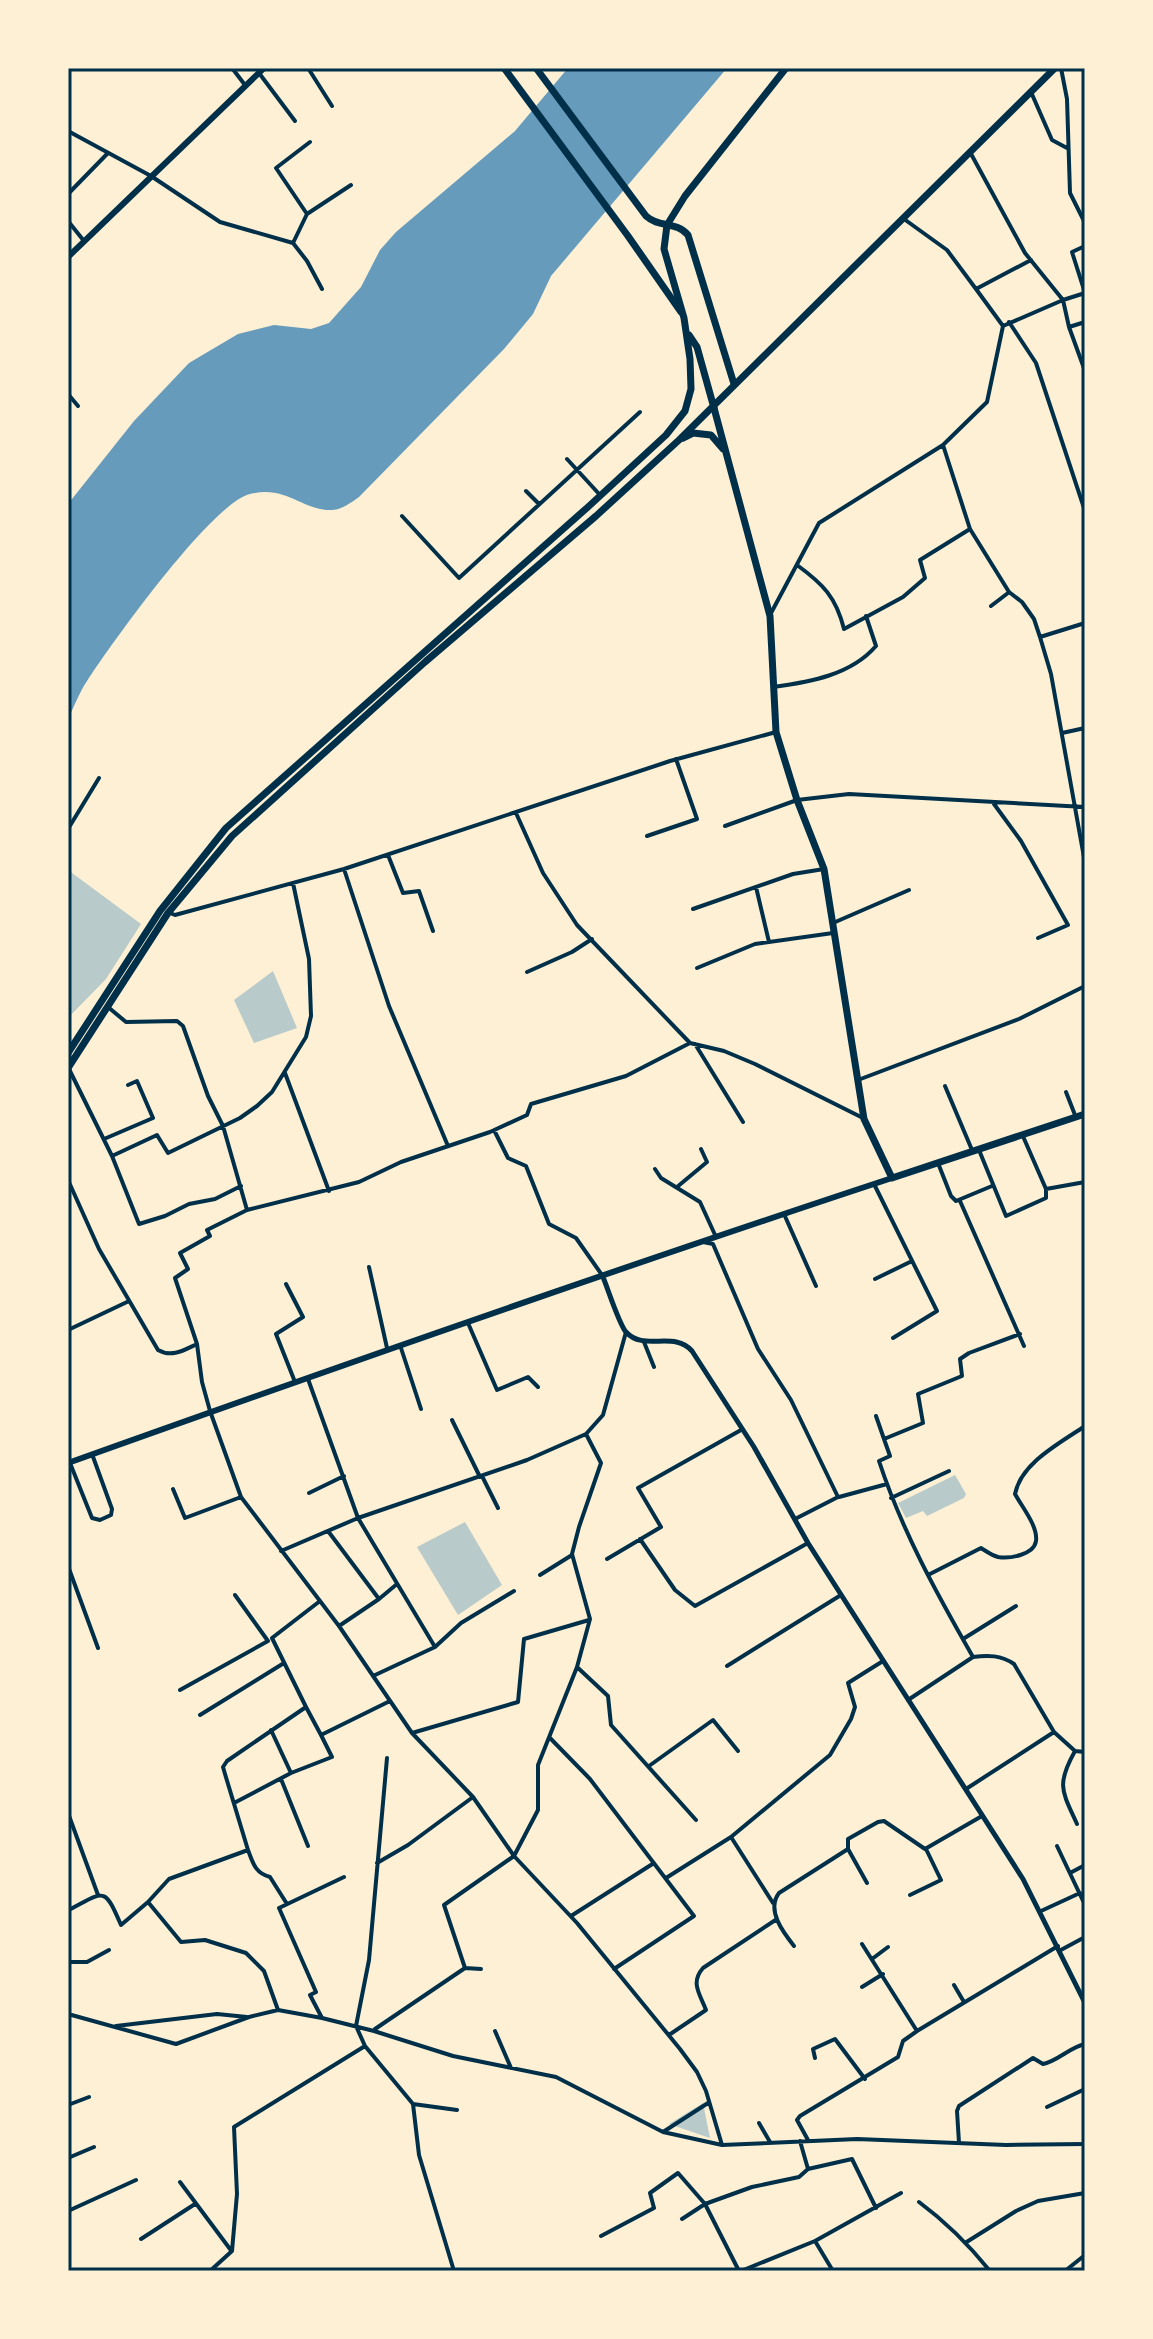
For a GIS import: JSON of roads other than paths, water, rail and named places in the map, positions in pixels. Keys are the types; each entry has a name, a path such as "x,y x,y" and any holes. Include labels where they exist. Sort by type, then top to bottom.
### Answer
{"main road":[{"path":"504,68 628,236 684,318"},
{"path":"536,68 646,216 652,221 676,225 688,235 734,384"},
{"path":"68,1053 164,912 226,828 600,495 666,435 685,411 691,389 687,332 664,249 667,225 685,196 786,68"},
{"path":"68,1068 164,912 232,836 425,662 596,516 714,408 734,384 1058,68"},
{"path":"68,257 262,71"},
{"path":"687,332 697,347 770,616 776,732 797,800 824,869 864,1119 892,1178"},
{"path":"679,440 693,433 711,435 728,458"},
{"path":"69,1463 387,1348 1085,1114"}],"street":[{"path":"232,68 245,86"},
{"path":"308,68 332,106"},
{"path":"1058,68 1067,99 1070,193 1085,223"},
{"path":"262,71 295,121"},
{"path":"1031,92 1052,140 1067,148"},
{"path":"68,131 151,176 220,222 293,243 322,289"},
{"path":"307,214 276,168 310,142"},
{"path":"970,152 1031,260 1063,300 1085,371"},
{"path":"68,194 107,154"},
{"path":"293,243 307,214 351,185"},
{"path":"902,218 947,250 1003,326"},
{"path":"68,221 84,241"},
{"path":"770,616 819,523 943,445 987,402 1003,326 1085,293 1072,252 1085,246"},
{"path":"976,289 1031,260"},
{"path":"1009,322 1036,363 1085,511"},
{"path":"1069,327 1085,322"},
{"path":"68,394 78,406"},
{"path":"402,516 459,578 640,412"},
{"path":"943,445 970,529 1009,592 1022,602 1034,619 1051,674 1085,863"},
{"path":"567,459 600,495"},
{"path":"526,491 539,504"},
{"path":"797,565 833,598 844,629 914,590 925,578 920,560 970,529"},
{"path":"991,606 1009,592"},
{"path":"772,687 815,682 863,660 876,646 866,616"},
{"path":"1040,637 1085,623"},
{"path":"1062,733 1085,728"},
{"path":"164,912 175,915 344,869 676,759 776,732"},
{"path":"647,836 697,819 676,759"},
{"path":"68,829 99,778"},
{"path":"725,826 797,800 849,794 1085,807"},
{"path":"994,804 1021,841 1068,925 1038,938"},
{"path":"516,813 543,873 577,925 692,1044 743,1122"},
{"path":"388,855 404,894 419,891 433,931"},
{"path":"344,869 389,1006 448,1146"},
{"path":"693,909 793,874 824,869"},
{"path":"112,1156 157,1135 168,1153 240,1118 272,1092 285,1073 306,1037 311,1016 309,959 304,923 293,883"},
{"path":"756,887 769,942"},
{"path":"833,923 909,890"},
{"path":"697,968 755,944 835,933"},
{"path":"527,972 572,952 592,939"},
{"path":"856,1081 1019,1019 1085,986"},
{"path":"107,1006 126,1022 177,1021 183,1026 208,1096 223,1126 247,1210"},
{"path":"722,2145 697,2072 571,1916 514,1856 473,1797 412,1733 339,1626 241,1497 210,1411 197,1344 175,1278 188,1269 180,1253 210,1236 207,1230 247,1210 359,1182 401,1162 494,1130 527,1115 531,1104 626,1076 692,1044 724,1051 755,1064 864,1119"},
{"path":"68,1068 112,1156 139,1224 189,1204 215,1199 241,1186"},
{"path":"285,1073 329,1191"},
{"path":"104,1139 153,1118 137,1081 128,1085"},
{"path":"945,1086 1006,1216 1046,1198 1046,1189 1022,1134"},
{"path":"1066,1092 1076,1117"},
{"path":"281,1551 358,1518 527,1460 586,1434 603,1415 626,1332 603,1277 576,1238 549,1224 526,1166 508,1158 494,1130"},
{"path":"677,1187 707,1162 701,1149"},
{"path":"938,1163 956,1201 992,1186"},
{"path":"655,1169 661,1178 700,1202 716,1237"},
{"path":"68,1180 99,1249 158,1350 166,1355 177,1354 197,1344"},
{"path":"1046,1189 1085,1182"},
{"path":"874,1184 937,1311 893,1338"},
{"path":"960,1201 1024,1346"},
{"path":"784,1214 816,1286"},
{"path":"701,1242 713,1244 758,1349 791,1400 838,1497"},
{"path":"875,1279 912,1261"},
{"path":"369,1267 387,1348"},
{"path":"286,1284 303,1317 276,1334 295,1382"},
{"path":"68,1330 128,1302"},
{"path":"468,1321 497,1390 528,1377 538,1387"},
{"path":"626,1332 644,1342 678,1340 688,1346 808,1543 1023,1879 1085,2003"},
{"path":"884,1439 919,1426 924,1419 918,1394 962,1376 960,1359 1020,1334"},
{"path":"644,1342 654,1367"},
{"path":"400,1345 421,1409"},
{"path":"308,1378 358,1518 435,1647"},
{"path":"876,1416 890,1456 879,1461 891,1498 928,1575 973,1657"},
{"path":"452,1420 498,1508"},
{"path":"928,1575 981,1548 1002,1557 1025,1554 1033,1547 1036,1541 1031,1522 1015,1494 1017,1483 1042,1455 1085,1426"},
{"path":"607,1559 661,1527 638,1488 741,1430"},
{"path":"465,1968 444,1905 514,1856 538,1810 538,1765 577,1667 590,1619 572,1554 601,1463 586,1434"},
{"path":"69,1463 93,1519 100,1520 111,1515 113,1510 92,1454"},
{"path":"891,1498 949,1471"},
{"path":"309,1493 344,1476"},
{"path":"795,1519 838,1497 887,1484"},
{"path":"173,1489 185,1518 241,1497"},
{"path":"328,1531 379,1599"},
{"path":"640,1539 675,1590 695,1606 808,1543"},
{"path":"540,1575 572,1554"},
{"path":"68,1566 98,1648"},
{"path":"339,1626 397,1584"},
{"path":"373,1676 435,1647 461,1623 514,1591"},
{"path":"234,1803 291,1773 332,1757 284,1663 235,1595"},
{"path":"727,1666 841,1595"},
{"path":"180,1690 270,1640 320,1601"},
{"path":"963,1639 1016,1606"},
{"path":"412,1733 518,1702 524,1639 590,1619"},
{"path":"908,1700 973,1657 999,1657 1014,1664 1054,1732 1075,1751 1085,1752"},
{"path":"666,1878 731,1837 830,1755 855,1707 848,1683 883,1661"},
{"path":"200,1715 284,1663"},
{"path":"577,1667 608,1696 611,1725 696,1820"},
{"path":"321,1735 390,1701"},
{"path":"287,1904 270,1877 255,1869 223,1767 227,1761 306,1707"},
{"path":"649,1766 713,1720 738,1751"},
{"path":"271,1730 291,1773"},
{"path":"964,1790 1054,1732"},
{"path":"550,1738 590,1779 694,1916 614,1970"},
{"path":"1075,1751 1062,1773 1063,1792 1077,1824"},
{"path":"387,1758 369,1960 356,2026 365,2046 413,2104 419,2155 454,2271"},
{"path":"281,1779 308,1846"},
{"path":"377,1863 408,1845 473,1797"},
{"path":"68,1813 98,1895"},
{"path":"925,1849 982,1816"},
{"path":"867,1883 848,1849 848,1839 884,1821 925,1849 941,1880 910,1895"},
{"path":"731,1837 774,1904 777,1919 794,1946"},
{"path":"1057,1846 1085,1905"},
{"path":"774,1904 779,1893 848,1849"},
{"path":"248,1850 169,1879 121,1925 110,1899 98,1895 68,1910 69,2014 176,2044 249,2017 278,2010 322,2018 453,2056 556,2077 663,2132 722,2145 808,2140 1085,2144"},
{"path":"571,1916 654,1863"},
{"path":"1070,1873 1085,1865"},
{"path":"322,2018 310,1995 316,1992 279,1908 344,1877"},
{"path":"1041,1911 1080,1893"},
{"path":"148,1902 181,1942 205,1940 246,1953 264,1971 278,2010"},
{"path":"669,2035 706,2010 695,1985 703,1968 777,1919"},
{"path":"808,2140 797,2120 898,2057 903,2041 964,2002 1059,1948 1085,1937"},
{"path":"862,1944 917,2031"},
{"path":"872,1959 888,1947"},
{"path":"70,1962 87,1962 109,1950"},
{"path":"374,2031 465,1968 481,1969"},
{"path":"862,1987 883,1974"},
{"path":"954,1985 964,2002"},
{"path":"114,2026 217,2014 249,2017"},
{"path":"495,2031 511,2068"},
{"path":"815,2058 813,2049 835,2039 865,2079"},
{"path":"959,2143 957,2111 966,2101 1033,2058 1043,2064 1051,2063 1074,2047 1085,2044"},
{"path":"210,2271 232,2251 237,2194 234,2127 365,2046"},
{"path":"1047,2107 1085,2089"},
{"path":"68,2105 89,2097"},
{"path":"663,2132 708,2103"},
{"path":"413,2104 457,2110"},
{"path":"759,2123 770,2142"},
{"path":"800,2141 808,2169"},
{"path":"68,2158 94,2147"},
{"path":"682,2219 705,2204 752,2187 799,2177 808,2169 852,2159 876,2208"},
{"path":"601,2236 654,2208 650,2193 678,2173 705,2204 740,2271 815,2241 901,2193"},
{"path":"68,2211 136,2180"},
{"path":"180,2182 232,2251"},
{"path":"965,2243 1038,2201 1085,2193"},
{"path":"919,2202 938,2216 990,2271"},
{"path":"141,2239 195,2204"},
{"path":"815,2241 833,2271"},
{"path":"1065,2271 1085,2255"}],"water":[{"path":"568,68 727,68 551,276 533,314 504,349 359,497 332,510 263,492 250,494 233,503 188,547 139,608 87,681 68,719 68,504 134,421 189,363 238,334 274,325 311,329 329,323 361,287 380,250 396,232 515,131"}]}
